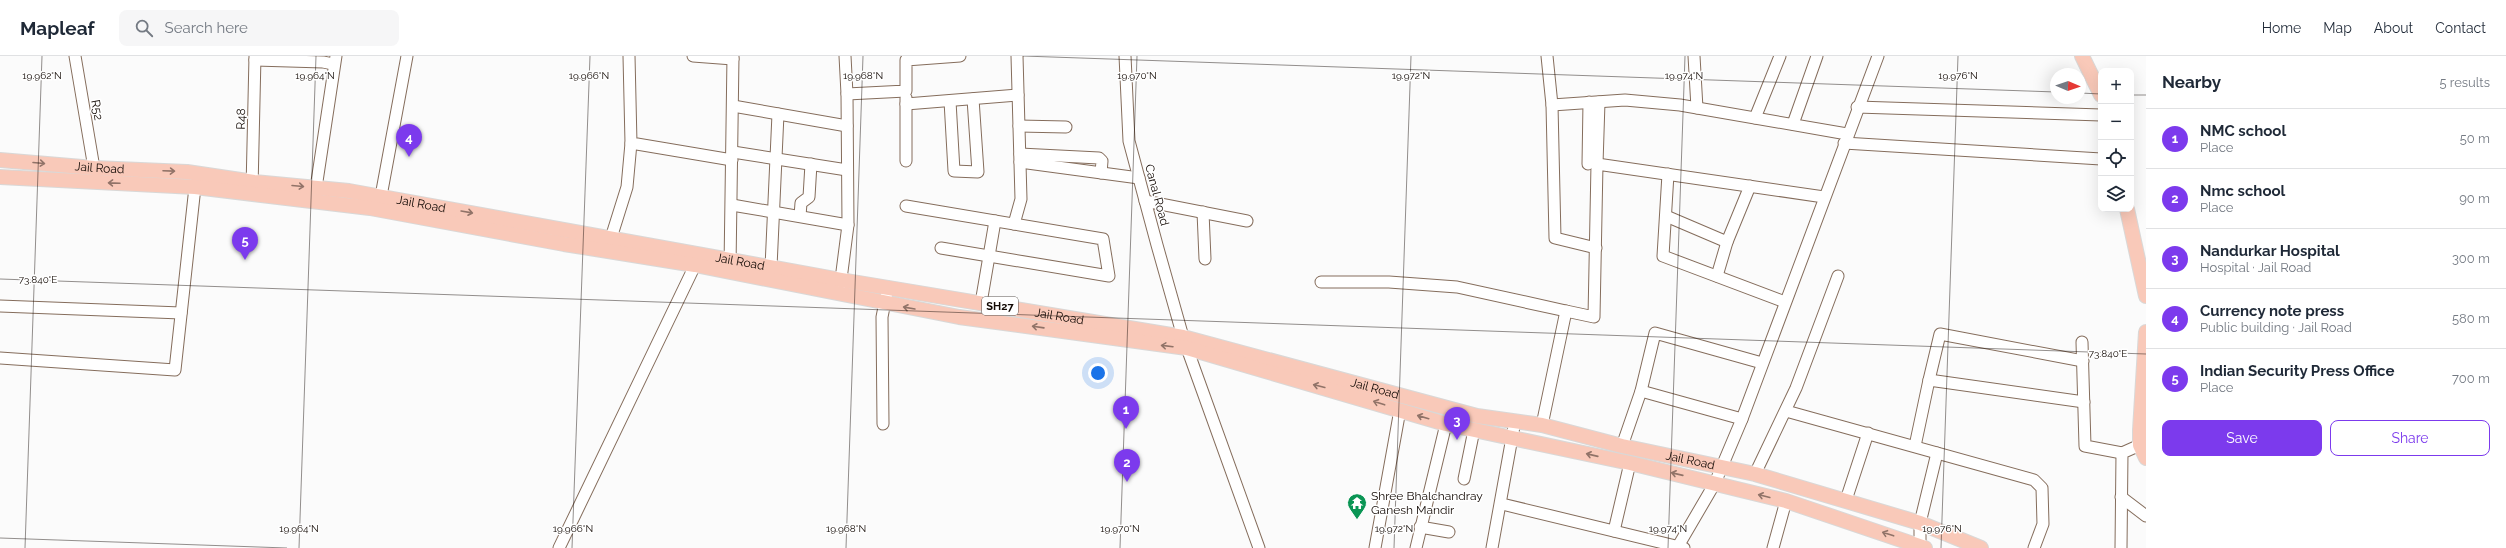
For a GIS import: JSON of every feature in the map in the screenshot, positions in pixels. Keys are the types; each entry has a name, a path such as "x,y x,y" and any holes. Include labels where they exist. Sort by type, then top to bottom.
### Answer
{"main road":[{"path":"2082,56 2098,89"},
{"name":"Jail Road","path":"4,160 94,168 187,172 253,188 316,188 381,196 611,238 698,260 730,266 771,267 980,303 1185,343 1477,416 1542,425 1622,446 1755,474 1920,523 1981,548"},
{"path":"4,160 3,177 253,188 529,238 698,260"},
{"path":"2128,212 2146,296"},
{"path":"529,238 533,224"},
{"path":"730,266 838,294 959,317 1185,343 1446,424 1630,463 1786,501 1922,547"},
{"path":"2146,332 2143,430 2140,445 2146,458"}],"street":[{"name":"R52","path":"75,56 94,168"},
{"path":"381,196 407,56"},
{"path":"611,238 627,187 631,143 629,56"},
{"path":"693,56 733,57 730,266"},
{"path":"838,294 848,225 847,94 845,56"},
{"path":"906,161 906,58 960,56"},
{"path":"1014,224 1021,199 1017,56"},
{"name":"Canal Road","path":"1125,56 1129,141 1145,201 1185,343 1259,548"},
{"path":"1547,56 1552,105 1555,238 1596,248"},
{"path":"1694,56 1697,108"},
{"path":"1755,118 1780,56"},
{"path":"1793,124 1817,56"},
{"path":"1502,504 1680,547 1715,483 1742,418 1857,107 1878,56"},
{"path":"255,58 323,62 334,60 316,188"},
{"name":"R48","path":"253,188 255,58"},
{"path":"847,94 906,91"},
{"path":"906,104 1018,95"},
{"path":"950,101 954,171 978,172 973,99"},
{"path":"1552,105 1625,100 1697,108 1793,124 1846,138 2098,159"},
{"path":"1321,282 1389,282 1457,287 1594,317 1596,248 1593,164 1594,102"},
{"path":"733,106 847,126"},
{"path":"1857,107 2098,115"},
{"path":"771,267 778,114"},
{"path":"1019,126 1066,127"},
{"path":"631,143 732,156 776,159 847,170"},
{"path":"1020,158 1101,173 1139,178"},
{"path":"800,216 801,203 809,197 811,164"},
{"path":"1593,164 1824,197"},
{"path":"1668,174 1664,256 1785,302"},
{"path":"0,358 175,370 195,186"},
{"path":"1717,276 1727,242 1750,186"},
{"path":"1145,201 1247,221"},
{"path":"732,205 848,225"},
{"path":"906,206 1103,239 1109,276 942,248"},
{"path":"1203,212 1205,259"},
{"path":"1666,216 1727,242"},
{"path":"980,303 995,221"},
{"path":"560,548 698,260"},
{"path":"1755,474 1786,411 1838,276"},
{"path":"883,424 882,317 888,287"},
{"path":"0,306 181,313"},
{"path":"1542,425 1566,311"},
{"path":"1622,446 1641,391 1655,333 1762,363"},
{"path":"1915,446 1940,334 2083,360"},
{"path":"2082,342 2085,446 2122,453 2140,445"},
{"path":"1929,380 2084,402"},
{"path":"1641,391 1742,418"},
{"path":"1375,548 1400,410"},
{"path":"1786,411 2034,480 2042,488 2043,524 2034,548"},
{"path":"1492,548 1502,504 1516,421"},
{"path":"1416,548 1446,424"},
{"path":"1464,479 1474,430"},
{"path":"1846,500 1868,433"},
{"path":"1922,547 1920,523 1937,453"},
{"path":"2121,548 2122,453"},
{"path":"1614,531 1630,463"},
{"path":"2121,497 2146,516"},
{"path":"1773,548 1786,501"},
{"path":"1420,527 1450,532"}],"place":[{"name":"Currency note press","path":"409,157"},
{"name":"Indian Security Press Office","path":"245,260"},
{"name":"NMC school","path":"1126,429"},
{"name":"Nandurkar Hospital","path":"1457,440"},
{"name":"Nmc school","path":"1127,482"},
{"name":"Shree Bhalchandray Ganesh Mandir","path":"1357,520"}]}
